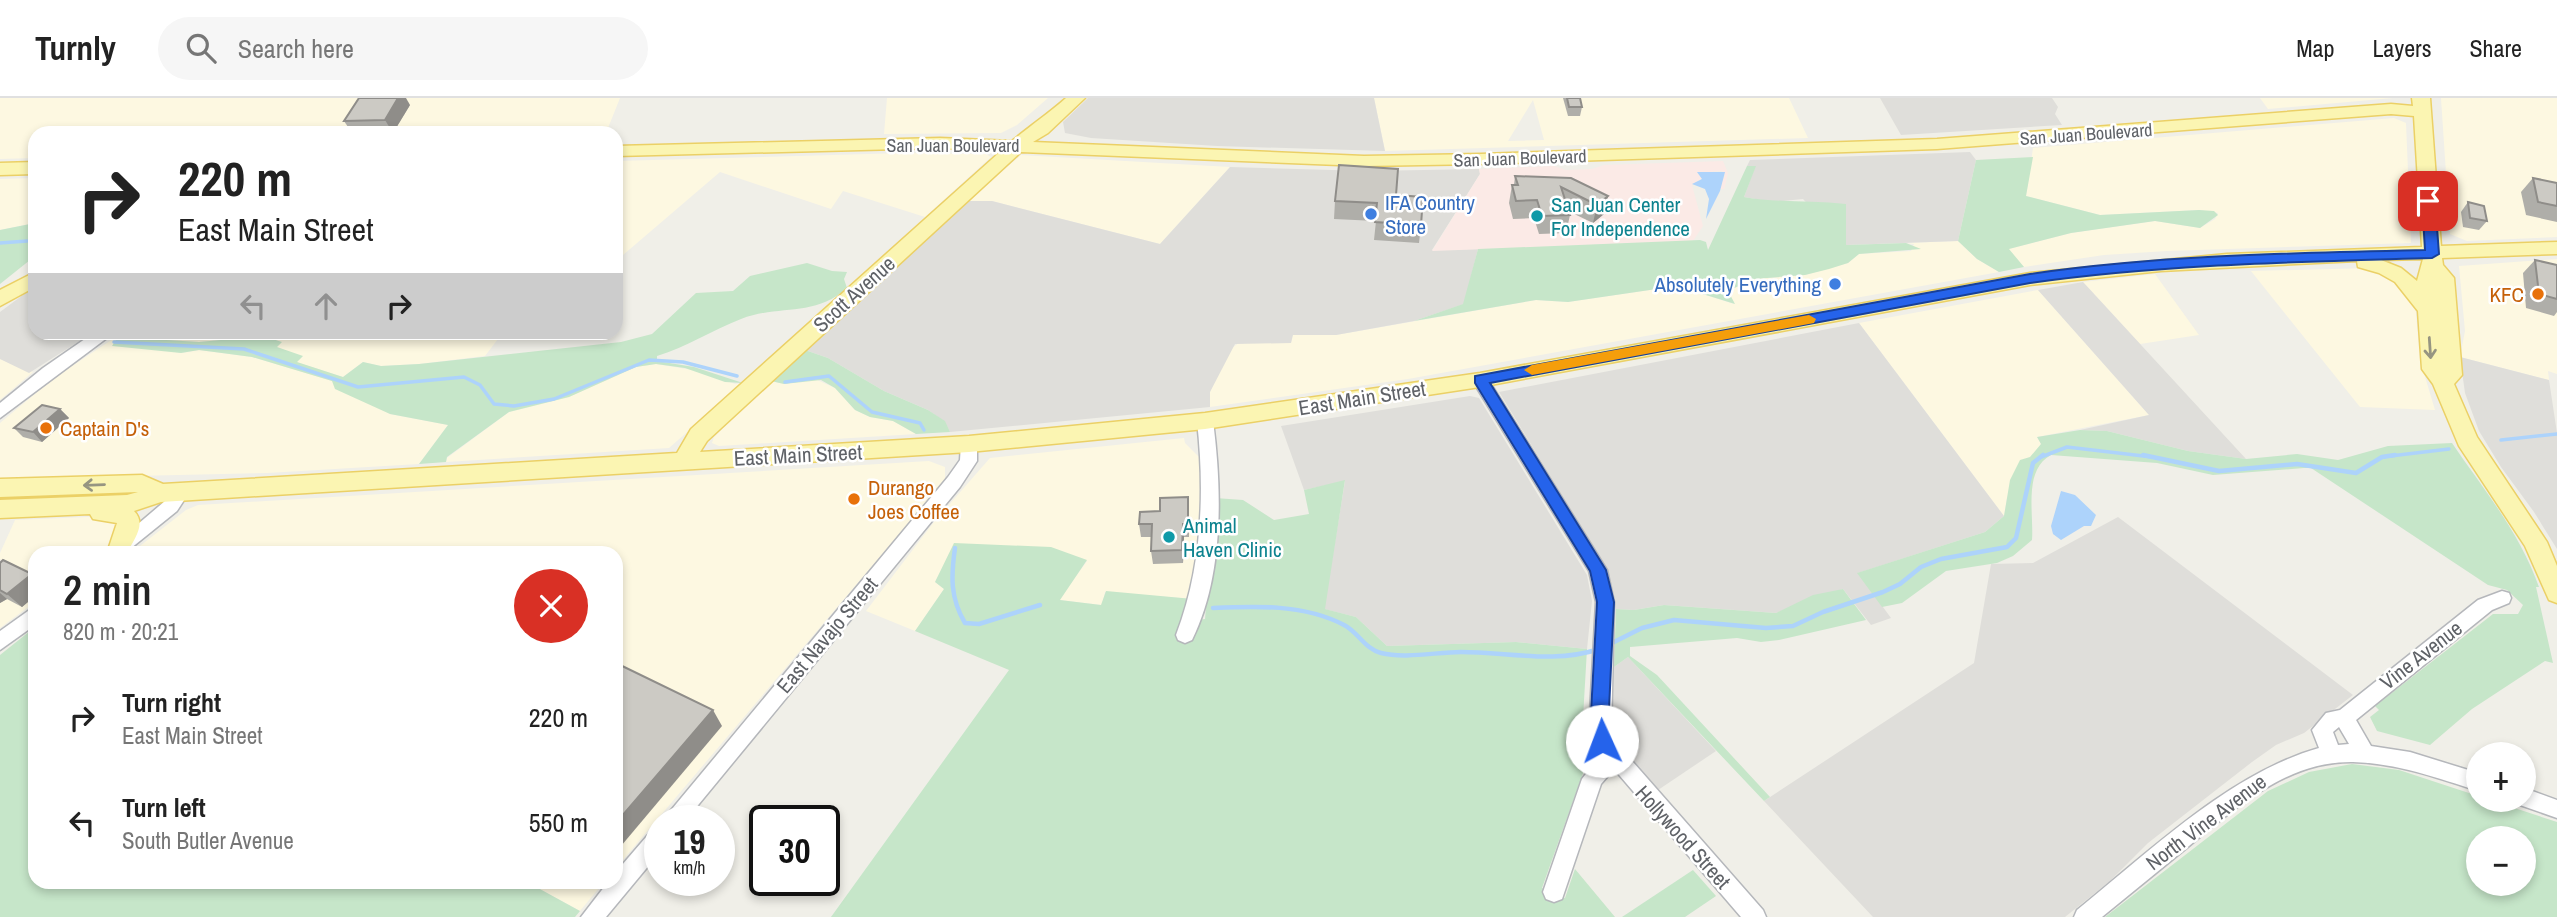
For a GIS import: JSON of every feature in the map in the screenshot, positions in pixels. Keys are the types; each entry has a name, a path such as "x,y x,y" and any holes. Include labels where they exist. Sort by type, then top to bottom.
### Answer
{"main road":[{"name":"Scott Avenue","path":"1025,138 1031,126 1062,98"},
{"name":"Scott Avenue","path":"683,462 699,435 1025,138 1042,129 1076,98"},
{"name":"San Juan Boulevard","path":"623,151 1025,138 1364,161 1468,159 1937,144 2422,105"},
{"path":"2422,105 2433,260 2444,278 2452,375 2442,381"},
{"path":"0,169 28,168"},
{"name":"East Main Street","path":"0,509 128,504 170,492 970,444 1205,421 1480,380 2056,275 2178,263 2324,257 2433,260 2557,248"},
{"path":"2324,257 2376,265 2395,271 2412,285 2428,311"},
{"path":"2433,260 2426,274 2432,369 2442,381 2467,440 2535,542 2557,593"},
{"path":"7,294 28,269"},
{"path":"7,294 28,282"},
{"name":"East Main Street","path":"0,488 142,483 170,492"},
{"path":"0,517 118,513 128,518 129,522 118,546"}],"street":[{"path":"0,412 49,372 95,340"},
{"name":"Hollywood Street","path":"1480,380 1598,570 1605,602 1599,731 1612,756 1755,917"},
{"path":"1185,635 1195,614 1202,562 1210,474 1205,421"},
{"name":"East Navajo Street","path":"685,805 954,482 968,461 970,444"},
{"path":"122,546 171,506 170,492"},
{"name":"Vine Avenue","path":"2335,753 2322,730 2333,719 2344,718 2485,606 2502,598"},
{"path":"0,642 28,620"},
{"path":"2344,718 2364,752"},
{"name":"North Vine Avenue","path":"2084,917 2256,781 2303,759 2335,753 2364,752 2412,761 2466,778"},
{"path":"1554,892 1592,779 1612,756"},
{"path":"2536,801 2557,808"},
{"path":"623,880 644,855"},
{"path":"592,917 616,889"}],"shaded area":[{"path":"0,98 620,98 609,126 28,126 28,158 0,159"},
{"path":"887,98 1048,98 1017,125 1001,133 884,134"},
{"path":"1088,98 1374,98 1385,151 1217,146 1091,138 1065,133 1063,122"},
{"path":"1374,98 1789,98 1808,138 1385,151","holes":["1533,100 1544,140 1508,141"]},
{"path":"1880,98 2052,98 2058,107 2055,114 2062,125 1901,135"},
{"path":"2260,98 2393,98 2268,109"},
{"path":"2441,98 2557,98 2557,237 2467,241 2450,234"},
{"path":"2394,118 2406,123 2411,243 2167,251 2104,255 2024,267 2008,249 2071,233 2155,221 2200,228 2215,219 2218,213 2199,210 2100,215 2026,196 2033,148"},
{"path":"1970,152 1976,160 1958,241 1846,245 1803,199 1772,202 1744,197 1755,167 1747,166 1750,160"},
{"path":"904,153 986,154 991,157 925,217 843,191 831,209 720,172 623,255 623,161"},
{"path":"1021,155 1230,167 1160,244 992,201 967,201"},
{"path":"1723,161 1728,173 1724,189 1718,189 1725,175 1722,171 1697,173 1702,178 1692,185 1703,226 1693,241 1432,251 1480,174 1479,169 1554,166 1566,170 1592,169 1604,165"},
{"path":"1230,167 1368,171 1479,169 1480,174 1432,250 1478,249 1464,304 1414,321 1336,335 1293,335 1291,343 1235,344 1210,392 1210,407 950,432 944,421 928,410 884,391 828,358 805,350 967,201 992,201 1160,244"},
{"path":"28,178 28,224 0,230 0,179"},
{"path":"1958,241 1977,259 1999,272 1408,379 1210,407 1210,392 1221,366 1232,348 1240,342 1291,343 1292,335 1336,335 1536,300 1568,302 1677,286 1734,304 1727,291 1754,279 1805,275 1848,263 1859,254 1911,251 1914,244 1906,243"},
{"path":"2557,259 2557,374 2548,371 2549,380 2460,357 2465,331 2459,266"},
{"path":"2371,268 2390,273 2415,302 2420,360 2435,410 2360,407 2251,271"},
{"path":"2155,274 2199,335 2140,344 2083,282"},
{"path":"2083,282 2246,459 2188,451 2107,431 2080,430 2149,415 2038,290"},
{"path":"2038,290 2149,415 2037,437 2041,444 2007,498 2004,516 1859,323"},
{"path":"28,291 28,340 81,340 29,373 0,359 0,312"},
{"path":"1859,323 2004,516 1985,532 1858,573 1891,618 1871,625 1843,589 1776,613 1664,605 1634,610 1616,609 1607,569 1499,392"},
{"path":"111,340 181,353 199,350 252,357 332,381 390,414 448,425 419,464 267,473 0,479 0,423 54,378"},
{"path":"167,340 220,340 199,342"},
{"path":"275,340 497,340 485,356 381,366 363,362 343,377 296,362 302,357 276,347 281,342"},
{"path":"2460,357 2549,380 2557,433 2557,549 2479,431 2465,393"},
{"path":"0,359 33,372 0,400"},
{"path":"656,364 699,371 735,384 743,383 669,448 446,462 447,458 509,412 569,397 636,367"},
{"path":"815,379 835,388 855,410 870,417 893,421 916,434 719,446 712,443 714,437 771,381 784,384"},
{"path":"1470,396 1479,398 1587,575 1592,601 1587,649 1516,642 1387,646 1356,617 1324,609 1345,481 1304,490 1281,426"},
{"path":"1184,438 1185,443 1203,461 1193,599 1105,592 1102,605 1059,600 1087,561 940,573 935,582 944,589 915,631 866,611 934,522 990,458"},
{"path":"929,461 945,467 945,480 669,805 644,805 644,835 623,860 623,546 140,546 186,510 198,505"},
{"path":"111,516 120,518 111,543 107,546 28,546 28,607 0,628 0,570 5,563 0,559 0,553 15,520"},
{"path":"2118,517 2353,695 2304,733 2276,745 2252,762 2148,843 2110,881 2065,917 1873,917 1764,801 1974,663 1991,564 2033,563"},
{"path":"1628,657 1716,751 1658,790 1612,736 1614,667"},
{"path":"540,889 598,889 580,911"}],"green space":[{"path":"2033,157 2026,196 2100,215 2199,210 2214,211 2218,215 2200,228 2155,221 2071,233 2009,249 2024,267 1999,272 1977,259 1958,241 1976,160"},
{"path":"1747,166 1756,166 1744,197 1846,204 1846,245 1906,243 1921,249 1859,254 1848,263 1805,275 1754,279 1728,291 1735,304 1677,286 1568,302 1536,300 1414,321 1463,304 1478,249 1700,240 1706,242 1708,250"},
{"path":"28,224 28,262 0,284 0,230"},
{"path":"807,263 832,271 847,272 844,279 847,288 822,303 809,307 741,319 657,356 657,361 694,367 743,383 725,382 685,368 656,364 636,367 569,397 509,412 447,457 446,462 419,464 448,425 390,414 335,389 332,381 252,357 199,350 181,353 112,346 116,340 276,340 282,342 277,347 303,356 297,362 343,377 363,362 381,366 419,364 621,342 652,334 696,293 733,291 750,276"},
{"path":"805,350 828,358 884,391 928,410 945,421 950,432 916,434 893,421 870,417 855,410 835,388 821,380 784,384 771,381"},
{"path":"2080,430 2107,431 2188,451 2246,459 2297,454 2338,460 2388,446 2452,443 2500,512 2531,567 2539,587 2536,587 2553,663 2545,661 2472,709 2430,745 2377,731 2370,717 2379,710 2375,706 2493,614 2518,614 2523,605 2507,590 2488,585 2311,468 2213,475 2157,463 2051,455 2042,462 2033,481 2032,540 2013,556 1997,563 1946,571 1902,603 1882,607 1857,573 1985,532 2004,516 2010,480 2020,460 2030,457 2041,444 2037,437"},
{"path":"1345,480 1325,609 1356,617 1387,646 1516,642 1587,649 1583,718 1587,762 1542,888 1565,898 1575,869 1615,917 831,917 1009,670 915,631 944,589 935,582 954,543 1051,547 1087,560 1060,600 1101,605 1106,591 1193,599 1186,621 1205,619 1215,498 1243,500 1274,520 1309,514 1304,490"},
{"path":"1843,589 1866,620 1779,640 1761,642 1737,638 1630,647 1630,656 1657,675 1770,797 1764,801 1628,657 1614,667 1616,609 1634,610 1664,605 1776,613 1813,595"},
{"path":"28,633 28,889 540,889 580,911 575,917 0,917 0,655"},
{"path":"2352,764 2399,770 2466,792 2466,812 2527,812 2557,822 2557,917 2105,917 2268,791 2309,772"},
{"path":"1693,870 1716,896 1685,917 1622,917"}],"water":[{"path":"1697,172 1725,172 1720,191 1706,219 1709,199 1705,189 1692,184 1702,179"},
{"path":"2061,491 2075,495 2096,515 2091,526 2084,526 2061,540 2053,534 2051,526"}],"building":[{"path":"359,98 398,98 385,120 344,121"},
{"path":"1567,98 1580,98 1582,107 1569,107"},
{"path":"1339,165 1398,169 1396,195 1423,197 1421,225 1375,222 1377,203 1335,201"},
{"path":"1515,176 1571,178 1608,196 1597,205 1561,187 1570,215 1542,216 1537,200 1516,201 1512,185 1518,185"},
{"path":"2533,178 2557,183 2557,206 2538,202"},
{"path":"2468,202 2484,206 2487,221 2470,218"},
{"path":"2535,260 2557,265 2557,299 2539,294"},
{"path":"42,405 60,409 33,432 14,428"},
{"name":"Animal Haven Clinic","path":"1188,497 1188,524 1183,524 1182,550 1151,551 1152,524 1139,524 1140,512 1160,511 1160,498"},
{"path":"3,560 28,572 28,577 7,594 0,590 0,563"},
{"path":"623,666 713,710 623,815"}],"waterway":[{"path":"0,243 27,241"},
{"path":"114,342 244,349 358,387 464,377 480,385 494,404 514,406 554,399 649,360 683,362 737,376"},
{"path":"785,382 829,376 872,412 920,423 924,430"},
{"path":"2501,440 2557,434"},
{"path":"2041,457 2067,447 2152,457"},
{"path":"2382,457 2449,449"},
{"path":"1610,644 1642,628 1674,620 1766,628 1793,626 1823,612 1883,592 1900,584 1921,567 1941,559 2007,547 2016,538 2033,463 2043,455"},
{"path":"2143,455 2219,471 2297,464 2356,473 2382,457"},
{"path":"2382,457 2395,455"},
{"path":"955,548 953,587 965,623 979,624 1040,605"},
{"path":"1213,608 1263,607 1313,613 1344,625 1370,648 1390,655 1461,652 1548,657 1599,649"}],"slow traffic":[{"path":"1532,370 1809,319"}],"place":[{"name":"IFA Country Store","path":"1371,214"},
{"name":"San Juan Center For Independence","path":"1537,216"},
{"name":"Absolutely Everything","path":"1835,284"},
{"name":"KFC","path":"2538,294"},
{"name":"Captain D's","path":"46,428"},
{"name":"Durango Joes Coffee","path":"854,499"},
{"name":"Animal Haven Clinic","path":"1169,537"}],"route":[{"path":"1602,741 1599,731 1605,602 1598,570 1480,380 2030,279 2108,268 2219,260 2432,254 2428,201"}]}
